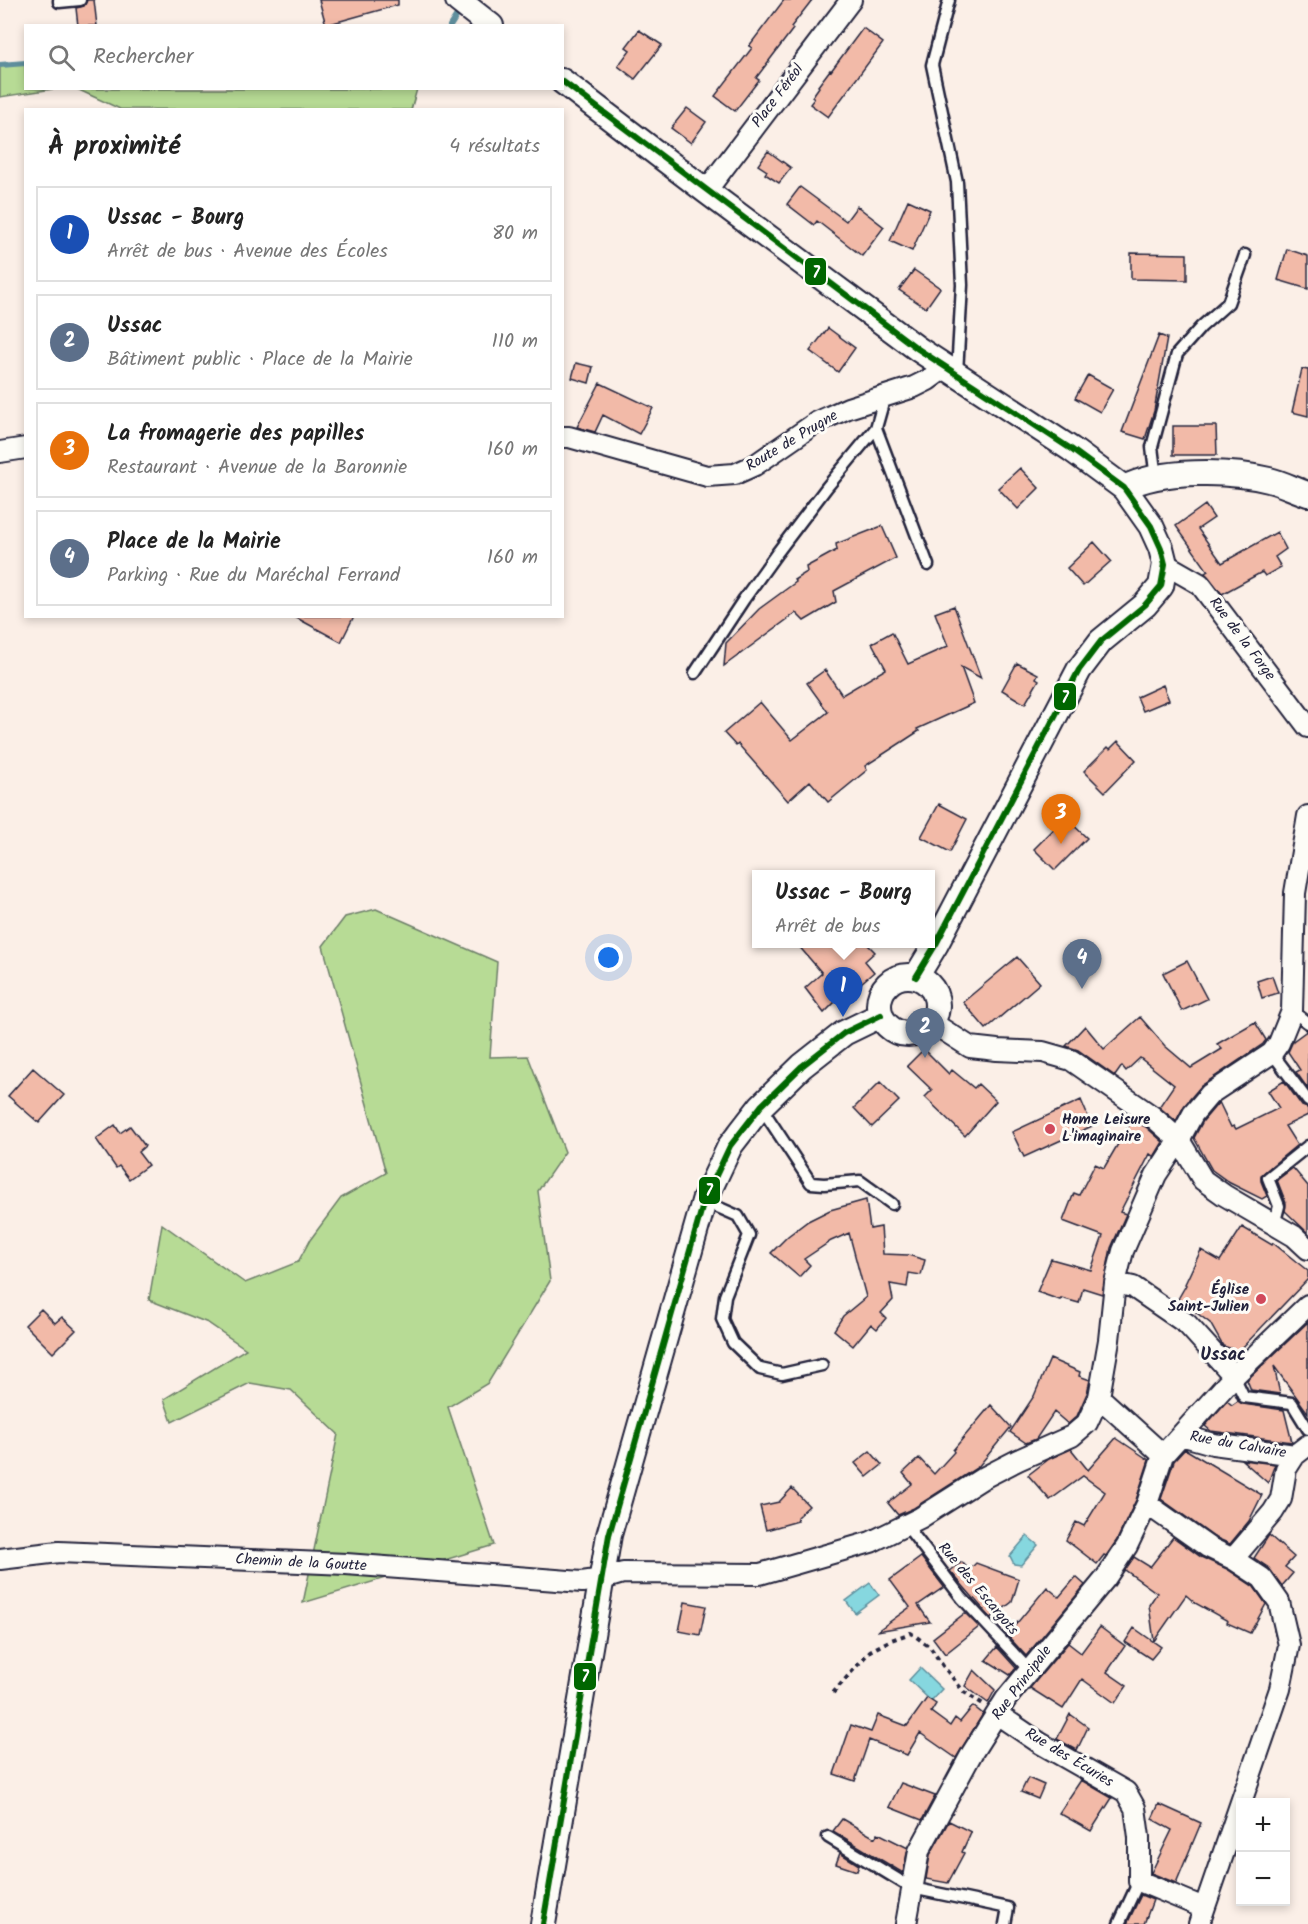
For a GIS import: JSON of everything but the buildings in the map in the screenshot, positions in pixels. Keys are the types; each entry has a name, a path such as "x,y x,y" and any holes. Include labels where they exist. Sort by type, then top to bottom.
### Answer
{"street":[{"name":"Place Féréol","path":"706,191 851,0"},
{"path":"461,3 488,24"},
{"path":"564,83 918,349 1071,450 1124,489 1151,526 1161,548 1164,564 1161,585 1145,605 1101,641 1078,670 935,946"},
{"name":"Route de Prugne","path":"564,438 707,476 735,474 755,465 817,422 848,408 952,370"},
{"path":"0,452 24,448"},
{"path":"1124,489 1133,484 1156,478 1228,474 1270,480 1308,494"},
{"name":"Rue de la Forge","path":"1164,564 1200,584 1308,727"},
{"path":"1272,1053 1292,1011 1295,894 1308,816"},
{"path":"916,977 934,948"},
{"path":"916,977 925,981 936,996 936,1014 931,1022 917,1033 900,1033 892,1029 881,1015 880,997 890,982 898,978 916,977"},
{"path":"543,1924 609,1534 704,1201 730,1146 761,1106 802,1065 844,1033 881,1015"},
{"path":"931,1022 970,1047 1043,1052 1071,1060 1152,1116 1179,1140 1203,1180 1224,1196 1294,1236 1308,1249"},
{"name":"Chemin de la Goutte","path":"0,1558 59,1552 346,1564 582,1582 623,1573 760,1574 871,1542 920,1518 983,1478 1072,1436 1087,1424 1099,1396 1109,1340 1115,1283 1123,1251 1156,1175 1193,1114 1210,1094 1272,1053"},
{"path":"1115,1283 1133,1287 1187,1324 1234,1376"},
{"path":"1099,1396 1163,1455 1234,1376 1308,1305"},
{"name":"Rue du Calvaire","path":"1181,1435 1213,1444 1302,1450"},
{"path":"1233,1559 1273,1512 1281,1499 1286,1468 1302,1450"},
{"name":"Rue Principale","path":"906,1924 919,1851 972,1753 1006,1699 1105,1579 1127,1546 1147,1504 1163,1455"},
{"path":"1139,1881 1202,1916 1280,1689 1289,1646 1279,1602 1262,1578 1233,1559 1208,1547 1147,1504"},
{"name":"Rue des Écuries","path":"997,1714 1040,1743 1126,1792 1135,1808 1139,1837 1139,1881"}],"lane":[{"path":"59,0 59,2 80,0"},
{"path":"949,0 932,65 957,182 962,285 952,370"},
{"path":"1156,478 1152,447 1177,354 1201,327 1228,303 1245,255"},
{"path":"695,674 770,562 827,486 876,428 885,396"},
{"path":"876,428 928,565"},
{"path":"1292,1011 1308,1023"},
{"path":"1272,1053 1308,1101"},
{"path":"761,1106 811,1183 860,1181 892,1204"},
{"path":"1274,1225 1279,1206 1268,1178 1308,1146"},
{"path":"704,1201 738,1216 749,1234 725,1296 722,1319 733,1343 760,1369 783,1374 822,1365"},
{"path":"1234,1376 1244,1397 1292,1403 1308,1429"},
{"name":"Rue des Escargots","path":"906,1525 962,1598 1029,1670"},
{"path":"828,1837 912,1888 1008,1908 1005,1924"},
{"path":"1119,1924 1139,1881"}],"path":[{"path":"833,1693 870,1651 911,1633 930,1647 942,1666 964,1692 997,1714"}],"green space":[{"path":"24,63 24,90 46,90 0,97 0,65"},
{"path":"79,90 417,90 412,108 118,108"},
{"path":"376,909 497,962 490,1057 528,1056 565,1152 538,1191 550,1281 488,1383 448,1407 494,1545 303,1603 338,1434 291,1390 250,1383 172,1422 164,1399 246,1349 208,1323 149,1300 162,1224 245,1283 298,1262 310,1240 341,1198 386,1173 323,946 345,917"}],"water":[{"path":"1027,1536 1038,1545 1021,1565 1014,1564 1010,1556"},
{"path":"870,1583 879,1595 855,1613 846,1601"},
{"path":"920,1668 942,1689 931,1701 909,1680"}],"waterway":[{"path":"451,24 461,9"},
{"path":"0,65 24,63"}],"transit line":[{"name":"7","path":"564,83 918,349 1071,449 1124,488 1151,526 1161,548 1165,564 1161,586 1145,605 1101,641 1079,670 935,946"},
{"name":"7","path":"916,977 934,948"},
{"name":"7","path":"543,1924 609,1535 704,1201 730,1146 761,1106 802,1066 844,1033 881,1015"}],"place":[{"name":"La fromagerie des papilles","path":"1061,844"},
{"name":"Place de la Mairie","path":"1082,989"},
{"name":"Ussac - Bourg","path":"843,1017"},
{"name":"Ussac","path":"925,1058"},
{"name":"Home Leisure L'imaginaire","path":"1050,1129"},
{"name":"Église Saint-Julien","path":"1261,1299"}],"district":[{"name":"Ussac","path":"1223,1355"}]}
